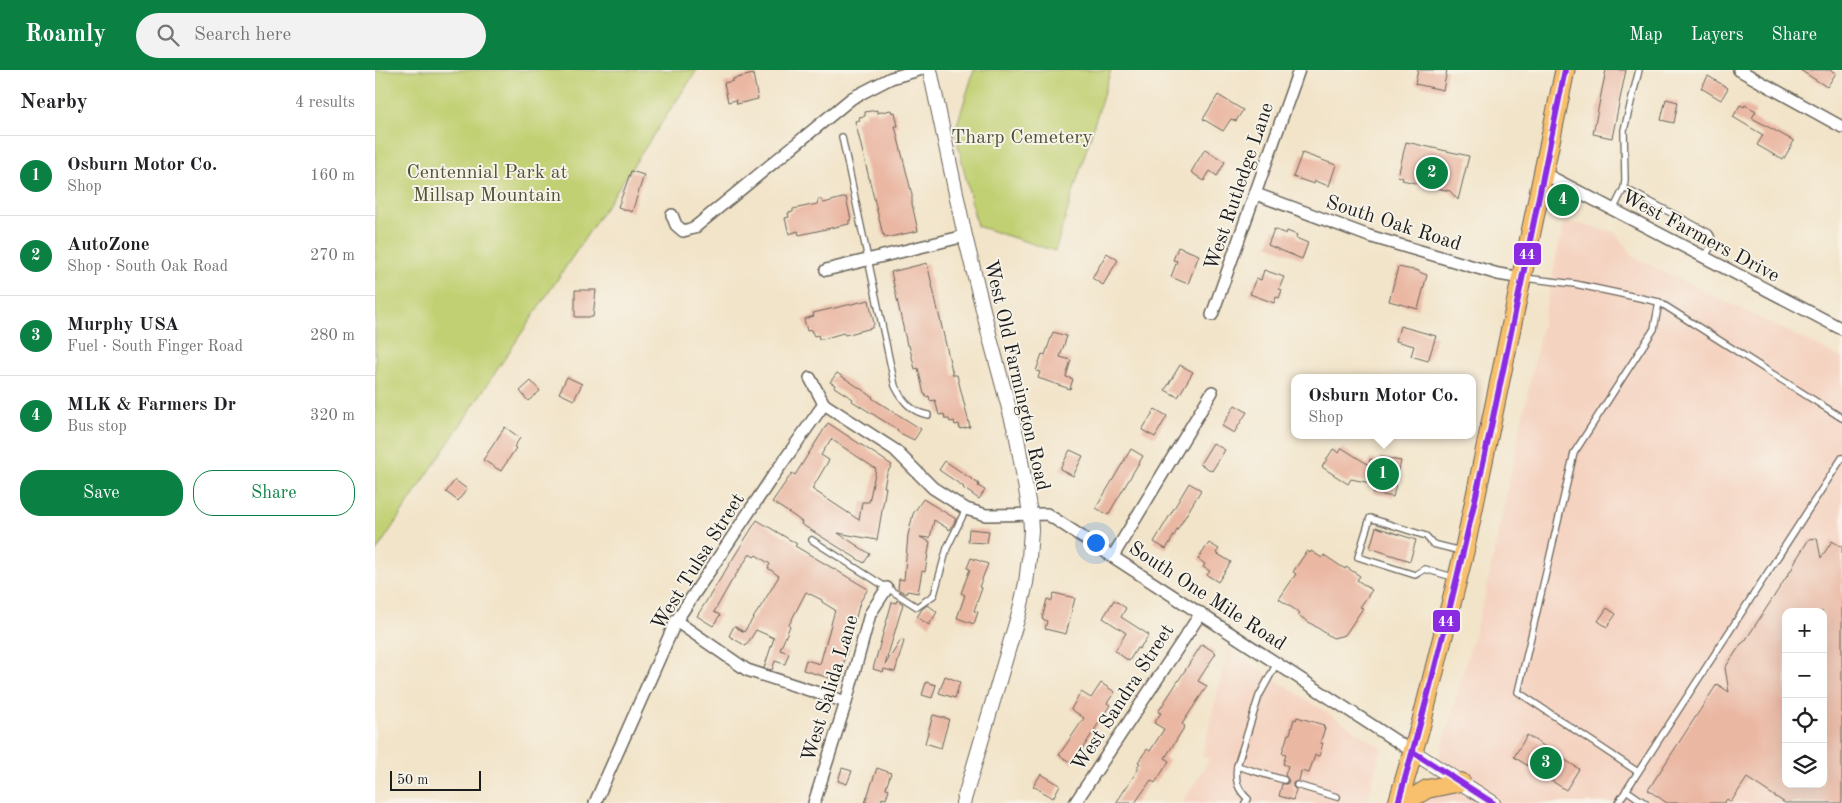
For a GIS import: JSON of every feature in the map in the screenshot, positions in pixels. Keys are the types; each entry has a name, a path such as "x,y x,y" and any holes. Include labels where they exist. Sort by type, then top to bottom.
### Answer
{"highway":[{"path":"1398,803 1458,579 1565,70"}],"main road":[{"path":"1404,803 1427,789 1461,782"}],"street":[{"path":"672,215 676,225 683,231 694,228 852,98 891,78 919,70"},
{"name":"West Old Farmington Road","path":"930,70 965,236 1017,438 1030,513 1031,530 1026,583 1019,613 963,803"},
{"name":"West Rutledge Lane","path":"1212,315 1299,70"},
{"path":"1739,70 1842,128"},
{"name":"West Farmers Drive","path":"1543,173 1842,329"},
{"name":"South Oak Road","path":"1255,194 1369,236 1498,274 1522,278"},
{"path":"826,270 965,236"},
{"name":"South One Mile Road","path":"810,378 824,404 895,450 933,488 966,509 986,515 1047,514 1201,612 1413,752"},
{"path":"1113,556 1212,392"},
{"name":"West Tulsa Street","path":"595,803 676,621 771,479 824,404"},
{"name":"West Salida Lane","path":"814,803 846,702 870,614 887,588"},
{"name":"West Sandra Street","path":"1075,803 1201,612"},
{"path":"676,621 747,670 846,702"},
{"path":"1413,752 1493,803"}],"lane":[{"path":"1613,210 1624,188 1625,130 1639,70"},
{"path":"842,137 895,386 907,405 922,414 928,415"},
{"path":"1624,188 1709,233 1713,242 1705,257"},
{"path":"1522,278 1575,284 1659,302 1842,418"},
{"path":"1638,772 1518,692 1574,453 1654,329 1659,302"},
{"path":"1618,803 1841,461"},
{"path":"812,540 917,606 934,595 947,548 966,509"},
{"path":"1458,579 1425,568 1415,575 1358,557 1370,518 1426,536 1433,544 1464,552"},
{"path":"1245,803 1248,799 1241,793 1235,776 1237,766 1259,696 1277,663"},
{"path":"1237,766 1284,780"},
{"path":"1297,785 1337,798"},
{"path":"1626,790 1645,803"}],"shaded area":[{"path":"1564,221 1614,232 1634,257 1842,358 1842,803 1426,803 1485,596"},
{"path":"1228,649 1382,748 1366,803 1182,803 1209,760 1202,755"}],"green space":[{"name":"Centennial Park at Millsap Mountain","path":"375,70 697,70 375,553"},
{"name":"Tharp Cemetery","path":"974,70 1111,70 1055,251 977,226 955,131"}],"building":[{"path":"1418,70 1447,70 1443,90 1415,84"},
{"path":"1606,70 1626,70 1612,138 1593,134"},
{"path":"1800,70 1830,70 1836,73 1827,87"},
{"path":"753,74 758,99 737,104 736,100 728,102 724,83"},
{"path":"1708,76 1728,88 1721,100 1701,88"},
{"path":"1218,95 1243,110 1236,121 1231,119 1223,131 1203,119"},
{"path":"1666,99 1678,102 1674,123 1661,120"},
{"path":"1740,105 1744,107 1745,105 1756,111 1752,118 1794,141 1783,160 1757,145 1763,135 1733,117"},
{"path":"877,110 877,113 891,110 892,113 895,112 898,126 895,126 912,195 918,231 885,238 855,121 860,120 859,117 865,116 865,112"},
{"path":"1406,142 1469,156 1458,200 1450,191 1402,180 1403,178 1398,176"},
{"path":"1205,149 1225,162 1217,176 1210,171 1204,181 1191,172"},
{"path":"1302,153 1336,165 1329,186 1315,181 1314,184 1293,177"},
{"path":"631,171 644,175 632,212 618,207"},
{"path":"846,197 851,220 849,220 849,224 799,235 798,231 789,234 785,218 789,217 788,213 793,212 793,209 817,204 819,198 824,203"},
{"path":"1274,229 1286,234 1287,231 1297,235 1296,238 1308,243 1302,259 1268,245"},
{"path":"1178,247 1199,255 1188,284 1171,277 1177,261 1173,260"},
{"path":"1107,253 1118,260 1103,285 1092,278"},
{"path":"927,263 953,375 957,375 970,427 960,429 959,424 955,425 954,421 950,422 949,419 945,419 944,414 939,415 935,400 930,401 929,396 926,397 924,394 918,368 915,369 909,345 907,345 891,272"},
{"path":"1398,267 1419,271 1427,275 1418,309 1389,301"},
{"path":"1264,270 1284,277 1279,289 1282,290 1279,298 1276,297 1274,303 1250,294 1256,278 1261,280"},
{"path":"575,290 596,290 593,317 575,317"},
{"path":"869,300 874,324 872,328 823,339 819,339 818,335 814,336 811,330 807,331 804,319 814,316 813,313"},
{"path":"1400,326 1436,336 1428,361 1411,356 1414,346 1396,341"},
{"path":"1053,332 1067,336 1060,357 1071,360 1066,377 1073,379 1070,389 1038,378 1040,372 1036,371 1042,354 1045,355"},
{"path":"1180,365 1193,372 1178,397 1165,390"},
{"path":"837,373 921,429 914,440 898,432 898,430 852,401 853,399 834,387 835,385 830,382"},
{"path":"567,377 582,384 574,400 559,393"},
{"path":"531,381 540,391 528,401 520,391"},
{"path":"1235,405 1247,412 1234,433 1222,426"},
{"path":"1155,409 1167,416 1155,437 1142,430"},
{"path":"828,423 892,465 887,473 884,487 886,487 877,540 838,533 870,554 864,563 801,524 802,522 772,502 792,473 795,475","holes":["831,439 876,469 869,502 862,502 859,520 812,489 829,460 821,455"]},
{"path":"505,427 520,438 514,447 516,448 501,471 483,460"},
{"path":"1213,443 1225,450 1212,471 1200,464"},
{"path":"1342,448 1369,465 1370,459 1379,461 1380,457 1401,461 1393,497 1373,493 1375,484 1351,479 1348,484 1322,467 1333,449 1339,453"},
{"path":"1131,449 1143,456 1108,515 1096,508"},
{"path":"1070,450 1083,456 1073,476 1060,469"},
{"path":"945,461 985,490 979,499 939,470"},
{"path":"455,480 467,489 458,501 446,492"},
{"path":"1189,483 1201,490 1166,549 1154,542"},
{"path":"923,499 956,519 950,530 934,520 930,538 920,537 930,542 925,572 922,571 918,593 907,591 906,594 898,589 899,579 904,580 908,535 913,514"},
{"path":"757,520 797,544 795,546 868,589 860,602 839,681 803,670 806,660 820,664 835,610 822,602 822,600 806,592 789,625 780,650 789,653 785,664 775,661 772,670 764,668 774,638 756,630 746,646 729,636 734,626 744,632 779,576 768,568 770,564 756,555 754,557 750,554 731,582 714,612 720,615 713,626 697,616"},
{"path":"1376,527 1416,540 1410,561 1370,548"},
{"path":"969,529 989,531 987,543 968,542"},
{"path":"1817,538 1821,558 1832,541 1842,547 1842,803 1785,803 1747,778 1731,802 1727,799 1724,803 1667,803 1648,790 1717,684 1729,692 1725,668 1745,641 1809,539"},
{"path":"1209,543 1219,549 1216,553 1231,562 1218,582 1207,575 1210,571 1203,567 1205,564 1198,559"},
{"path":"1307,551 1310,553 1311,551 1322,558 1324,555 1345,569 1346,567 1360,576 1357,580 1372,590 1360,607 1363,608 1345,635 1333,638 1298,615 1300,613 1279,599 1296,574 1293,572"},
{"path":"971,558 988,564 979,587 982,588 974,611 978,612 974,624 957,618 965,595 961,593 970,569 967,568"},
{"path":"1054,593 1075,598 1066,634 1045,629 1047,621 1042,619 1047,599 1052,601"},
{"path":"897,600 903,604 885,665 901,640 904,641 895,672 884,669 883,672 873,669 892,602 896,603"},
{"path":"1114,600 1126,608 1121,617 1149,635 1139,649 1137,648 1129,661 1115,651 1126,633 1103,618"},
{"path":"928,605 937,612 929,625 917,617 922,609"},
{"path":"1607,608 1616,614 1607,627 1598,621"},
{"path":"1202,644 1216,653 1198,681 1207,686 1182,724 1185,726 1165,758 1169,761 1155,783 1151,780 1135,803 1116,803 1139,768 1137,767 1140,763 1138,762 1147,749 1150,751 1164,729 1154,723 1161,713 1158,712"},
{"path":"945,676 960,682 955,698 939,693"},
{"path":"926,682 936,685 932,698 922,695"},
{"path":"1101,683 1115,692 1107,703 1110,705 1073,764 1059,755 1084,718 1071,709 1081,692 1091,698"},
{"path":"933,715 949,719 941,748 925,743"},
{"path":"1297,717 1324,725 1323,728 1325,728 1320,743 1323,743 1319,756 1315,755 1309,773 1301,771 1299,781 1293,783 1293,787 1296,790 1293,800 1279,796 1282,784 1287,784 1289,781 1285,775 1288,766 1283,764 1286,754 1282,753 1294,719 1296,720"},
{"path":"1527,735 1579,769 1566,790 1514,757"},
{"path":"842,768 852,771 847,784 838,781"},
{"path":"877,768 891,773 886,788 889,789 886,799 882,798 881,803 865,803"},
{"path":"1041,774 1060,785 1053,798 1033,786"}],"transit line":[{"name":"44","path":"1398,803 1446,621 1489,438 1565,70"},
{"name":"44","path":"1413,752 1493,803"}],"place":[{"name":"AutoZone","path":"1432,173"},
{"name":"MLK & Farmers Dr","path":"1563,200"},
{"name":"Osburn Motor Co.","path":"1383,474"},
{"name":"Murphy USA","path":"1546,763"}]}
